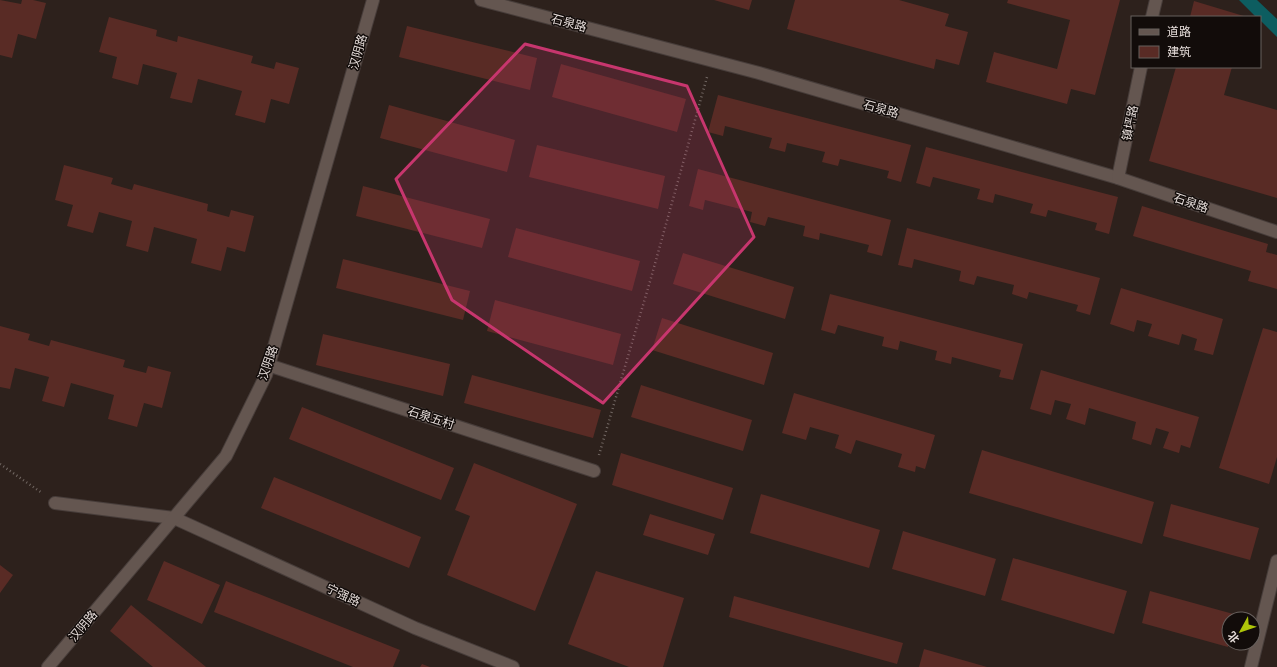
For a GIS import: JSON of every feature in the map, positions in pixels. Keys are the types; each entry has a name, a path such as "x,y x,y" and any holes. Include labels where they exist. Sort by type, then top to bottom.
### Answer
{"street":[{"name":"汉阴路","path":"48,667 226,456 266,375 373,0"},
{"name":"石泉路","path":"481,0 711,61 1118,178 1277,232"},
{"path":"1153,15 1156,0"},
{"name":"镇坪路","path":"1118,178 1142,68"},
{"name":"石泉五村","path":"268,366 594,471"},
{"name":"宁强路","path":"55,503 174,518 415,628 513,667"},
{"path":"1251,667 1277,560"}],"path":[{"path":"594,471 649,286 711,61"},
{"path":"0,464 55,503"}],"highlighted area":[{"path":"525,44 687,86 754,237 603,403 452,300 396,179"}],"water":[{"path":"1239,0 1257,0 1277,19 1277,37 1261,21 1261,16 1255,16"}],"building":[{"path":"0,0 21,4 22,0 33,0 46,3 36,39 18,34 12,58 0,55"},
{"path":"714,0 752,0 749,10"},
{"path":"795,0 899,0 949,14 945,26 968,32 959,65 936,59 934,69 787,29"},
{"path":"1008,0 1120,0 1095,95 1071,89 1067,104 986,82 994,52 1057,69 1070,20 1007,3"},
{"path":"1194,1 1244,16 1190,16"},
{"path":"109,17 157,30 156,36 177,42 178,36 253,56 251,63 274,69 276,62 299,68 289,104 271,99 265,123 235,115 242,91 198,79 192,103 170,98 177,73 143,64 138,85 112,78 117,57 99,52"},
{"path":"407,26 537,58 530,90 399,57"},
{"path":"561,64 686,99 677,132 552,97"},
{"path":"1176,68 1232,68 1224,95 1277,110 1277,198 1149,161"},
{"path":"718,95 911,145 901,182 887,178 889,171 840,159 838,166 822,162 825,152 787,143 785,152 769,148 772,138 725,126 723,136 708,132"},
{"path":"389,105 515,140 507,172 380,138"},
{"path":"537,145 665,176 658,209 529,177"},
{"path":"926,147 1118,197 1109,234 1095,230 1097,223 1048,210 1046,217 1030,213 1033,204 995,194 993,203 977,199 980,189 933,177 930,187 916,183"},
{"path":"64,165 113,178 111,184 132,190 134,184 208,204 207,211 229,217 231,210 254,216 245,252 227,247 221,271 191,263 197,239 154,227 148,252 126,246 132,221 99,212 93,233 67,226 73,205 55,200"},
{"path":"698,169 891,220 882,256 867,252 869,245 820,233 819,240 803,236 805,226 768,217 765,226 750,222 752,212 705,200 703,210 689,206"},
{"path":"363,186 490,219 482,248 356,216"},
{"path":"1142,206 1268,244 1266,252 1277,255 1277,289 1248,281 1251,271 1133,236"},
{"path":"516,228 640,261 632,291 508,257"},
{"path":"907,228 1100,278 1090,315 1076,311 1078,305 1029,292 1027,299 1012,294 1014,285 977,276 974,285 959,281 961,271 914,259 912,268 898,265"},
{"path":"683,253 794,287 785,319 673,284"},
{"path":"343,259 470,291 463,320 336,288"},
{"path":"1121,288 1223,319 1213,355 1194,350 1197,339 1182,334 1179,345 1148,336 1152,324 1137,320 1134,332 1110,324"},
{"path":"830,294 1023,344 1013,380 999,377 1001,370 952,357 951,364 935,360 937,351 900,341 898,350 882,346 884,337 838,325 835,334 821,330"},
{"path":"495,300 621,334 613,365 487,331"},
{"path":"662,318 773,353 764,385 652,350"},
{"path":"0,326 30,334 28,340 49,346 51,340 125,360 123,367 146,373 148,366 171,372 162,408 144,403 137,427 108,419 114,395 71,383 64,407 42,401 49,377 15,368 10,389 0,387"},
{"path":"1263,328 1277,332 1277,457 1269,484 1219,468"},
{"path":"323,334 450,364 443,396 316,365"},
{"path":"1041,370 1199,417 1190,448 1181,445 1179,453 1163,448 1169,432 1156,428 1151,445 1132,439 1136,422 1089,408 1085,425 1066,419 1071,404 1055,400 1051,415 1030,409"},
{"path":"472,375 601,410 593,438 464,403"},
{"path":"641,385 752,420 743,451 631,417"},
{"path":"794,393 935,435 925,469 916,466 915,472 898,467 902,454 856,440 851,454 835,448 839,435 810,427 806,440 782,433"},
{"path":"302,407 454,468 441,500 289,439"},
{"path":"982,450 1154,502 1142,544 969,493"},
{"path":"621,453 733,488 723,520 612,485"},
{"path":"474,463 577,504 535,611 447,575 470,516 455,510"},
{"path":"274,477 421,537 409,568 261,508"},
{"path":"761,494 880,530 869,568 750,533"},
{"path":"1171,504 1259,528 1250,560 1163,536"},
{"path":"650,514 715,534 708,555 643,535"},
{"path":"903,531 996,559 985,596 892,569"},
{"path":"1013,558 1127,591 1114,634 1001,600"},
{"path":"164,561 220,585 202,624 147,600"},
{"path":"0,565 13,575 0,593"},
{"path":"596,571 684,598 663,667 629,667 568,644"},
{"path":"226,581 400,650 393,667 353,667 214,612"},
{"path":"1150,591 1222,611 1221,611 1221,645 1142,623"},
{"path":"734,596 903,643 897,664 729,617"},
{"path":"131,605 206,667 153,667 110,631"},
{"path":"924,649 987,667 919,667"},
{"path":"422,664 430,667 420,667"}]}
